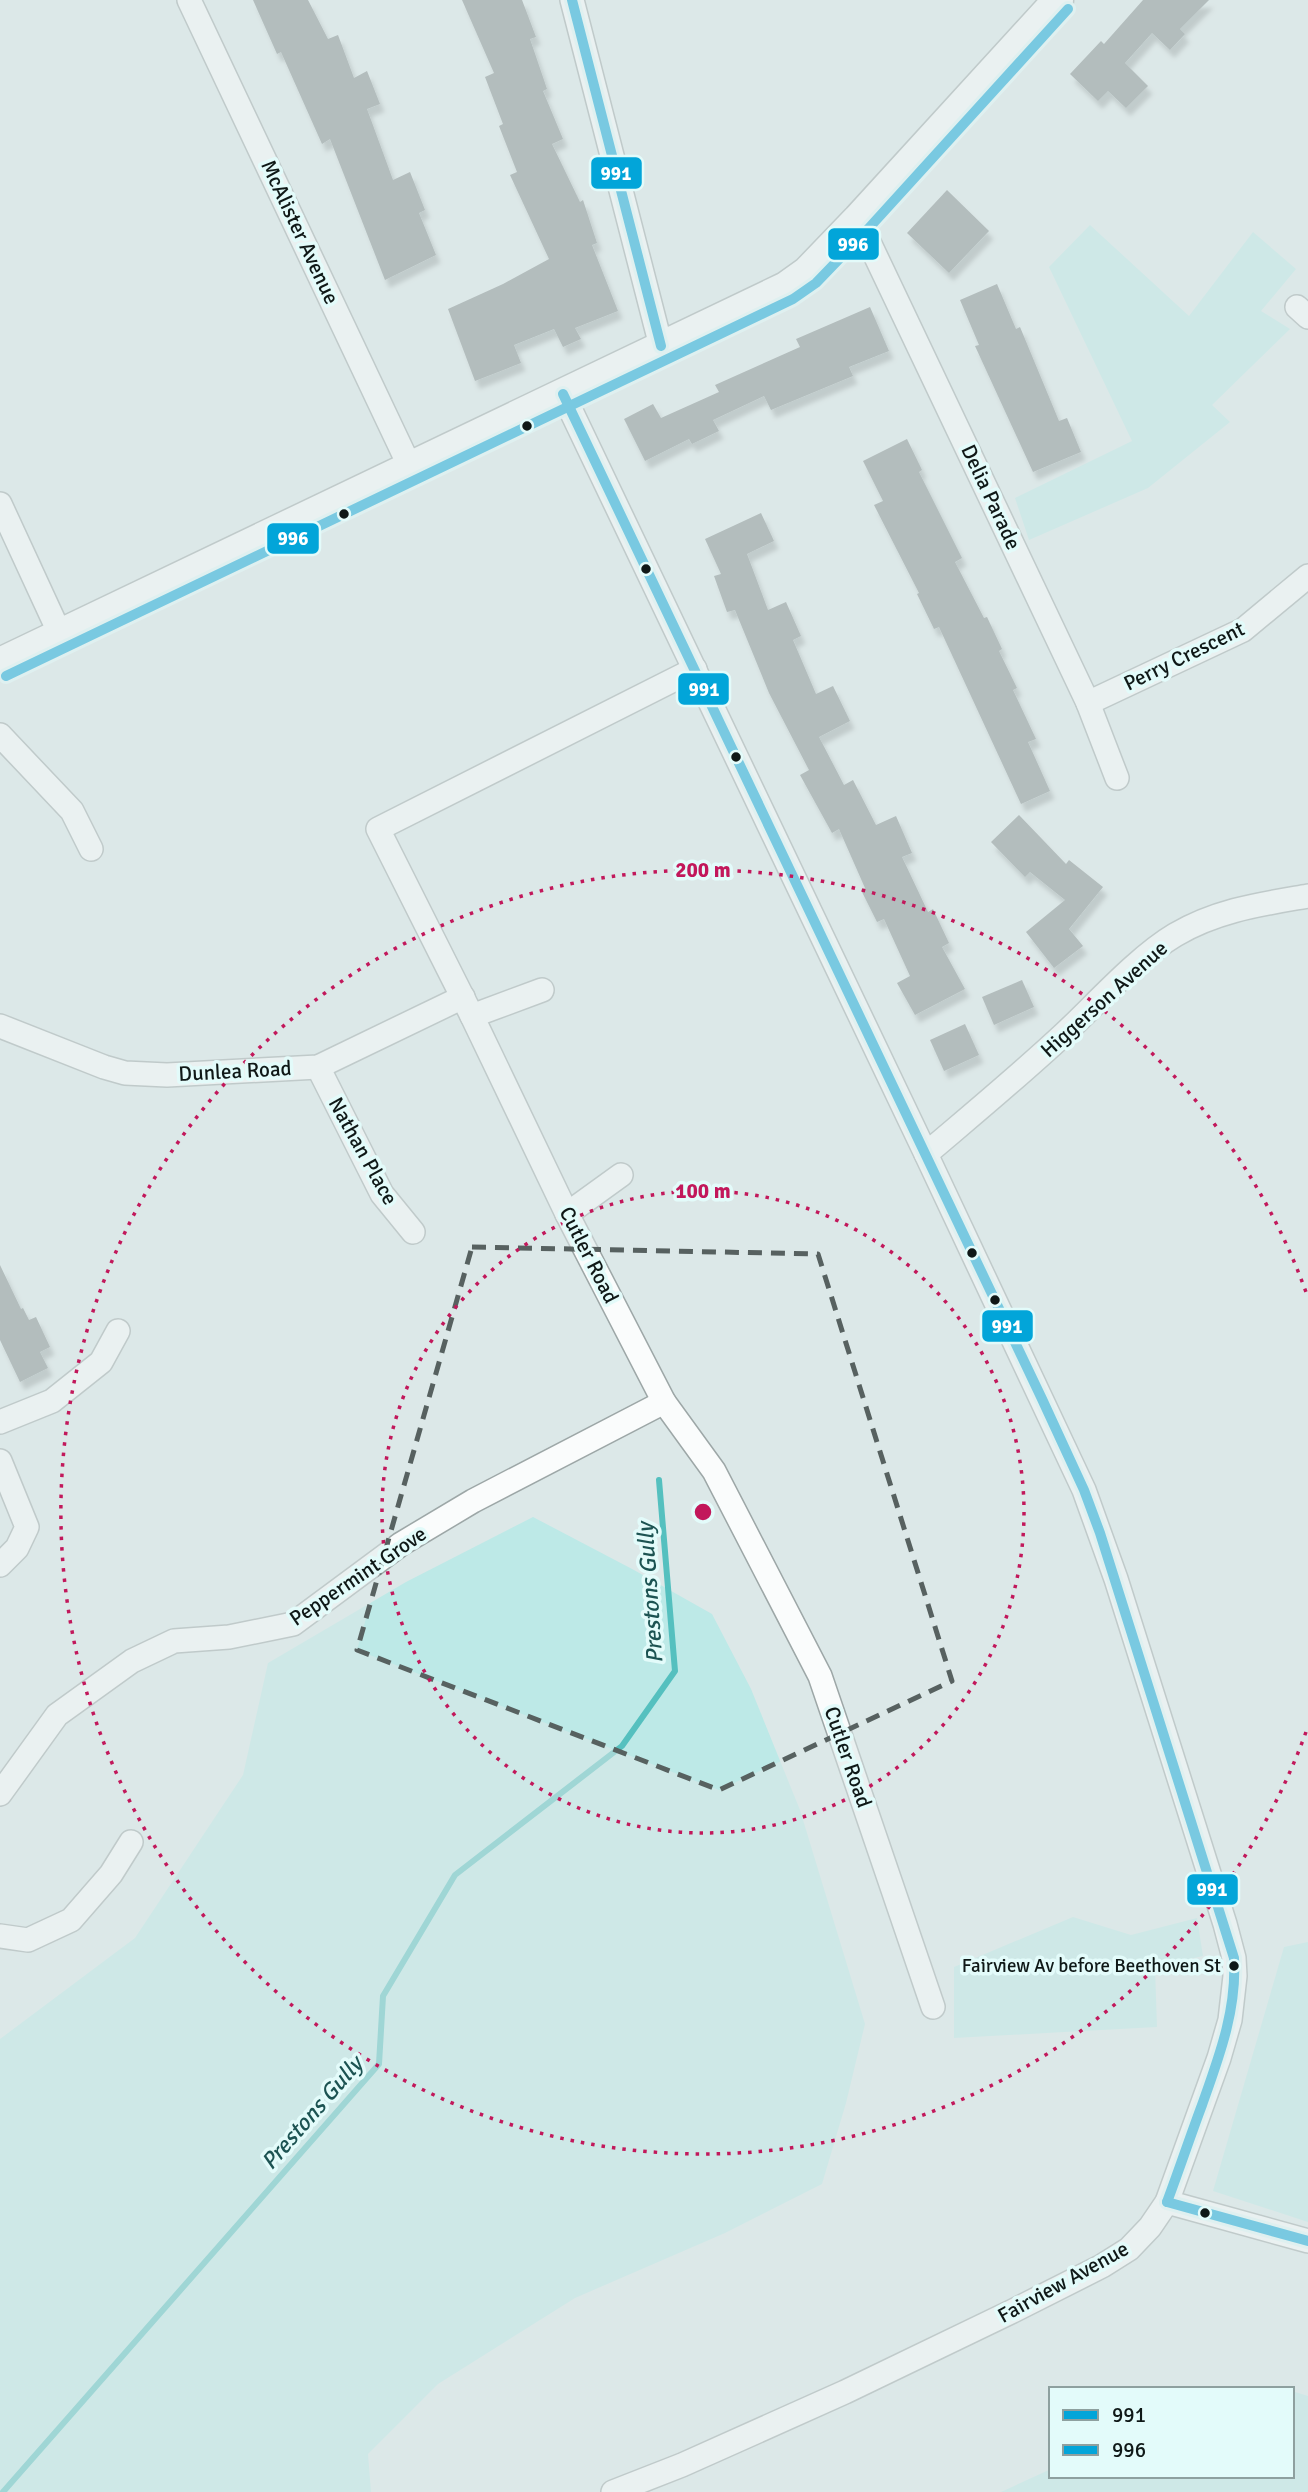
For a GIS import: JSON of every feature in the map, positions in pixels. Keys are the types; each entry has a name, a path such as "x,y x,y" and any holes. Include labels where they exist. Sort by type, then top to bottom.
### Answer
{"street":[{"name":"McAlister Avenue","path":"189,0 409,465"},
{"path":"572,0 661,346"},
{"path":"0,663 409,465 786,287 807,272 858,219 1058,0"},
{"name":"Delia Parade","path":"858,219 1088,703 1117,778"},
{"name":"Fairview Avenue","path":"563,394 1084,1490 1124,1605 1234,1958 1234,1994 1230,2020 1167,2202 1140,2238 1123,2253 1102,2266 845,2392 682,2465 613,2492"},
{"path":"0,504 60,634"},
{"name":"Perry Crescent","path":"1088,703 1243,630 1308,576"},
{"name":"Cutler Road","path":"695,669 378,828 567,1213 664,1402 714,1471 820,1676 933,2007"},
{"path":"0,735 72,811 91,849"},
{"name":"Higgerson Avenue","path":"926,1154 1038,1059 1125,977 1174,936 1218,915 1240,908 1308,896"},
{"name":"Dunlea Road","path":"0,1026 95,1064 125,1073 193,1074 318,1067 468,1007 542,990"},
{"name":"Nathan Place","path":"318,1067 382,1194 413,1232"},
{"path":"567,1213 621,1174"},
{"path":"0,1422 52,1401 101,1362 118,1331"},
{"name":"Peppermint Grove","path":"0,1794 57,1715 132,1661 174,1641 229,1637 293,1624 401,1544 473,1501 664,1402"},
{"path":"0,1461 27,1527 17,1548 0,1565"},
{"path":"0,1936 28,1940 71,1920 111,1874 131,1842"},
{"path":"1167,2202 1308,2241"}],"highlighted area":[{"path":"472,1247 818,1254 952,1681 719,1790 357,1650"}],"shaded area":[{"path":"1090,225 1189,316 1253,232 1296,269 1261,311 1290,329 1212,405 1230,422 1148,488 1029,540 1015,498 1132,441 1049,267"},
{"path":"533,1517 712,1614 751,1689 800,1810 865,2024 846,2103 822,2184 725,2233 575,2298 438,2384 368,2454 371,2492 0,2492 0,2039 135,1938 243,1775 268,1663 406,1582"},
{"path":"1073,1917 1131,1935 1197,1918 1203,1956 1155,1967 1157,2027 954,2038 954,1967"},
{"path":"1308,1942 1308,2222 1213,2191 1284,1947"},
{"path":"1294,2392 1308,2396 1308,2492 1001,2492 1049,2470 1049,2478 1294,2478"}],"building":[{"path":"253,0 308,0 328,39 338,35 354,78 367,71 380,104 367,109 393,180 410,172 425,210 419,213 436,255 385,280 330,139 322,144 281,52 277,54"},
{"path":"462,0 522,0 536,37 530,39 547,89 543,91 563,139 552,144 580,202 583,200 597,243 592,245 618,311 575,328 581,339 563,347 554,329 514,345 521,363 475,381 448,309 549,259 510,175 517,172 499,126 503,124 485,77 494,73"},
{"path":"1143,0 1209,0 1180,29 1185,34 1170,50 1152,33 1125,63 1148,86 1126,108 1108,91 1098,101 1070,74 1101,41 1104,44"},
{"path":"947,190 989,231 949,273 907,233"},
{"path":"997,284 1016,329 1020,327 1059,421 1067,418 1081,452 1033,472 975,346 979,345 960,300"},
{"path":"870,307 889,351 849,367 853,376 771,410 764,396 713,420 719,431 692,444 689,439 645,461 624,419 653,404 661,418 719,392 715,385 800,347 796,339"},
{"path":"907,439 922,470 919,472 962,558 955,562 1002,649 999,651 1017,688 1013,690 1036,739 1028,742 1050,791 1021,804 939,627 934,629 917,594 919,593 874,505 883,501 863,461"},
{"path":"761,513 774,541 747,554 768,610 786,602 801,636 793,640 816,694 833,686 850,721 819,737 844,785 853,780 876,825 896,816 912,853 902,857 928,912 933,909 949,943 942,947 965,989 915,1015 897,983 910,976 884,919 877,922 861,890 865,888 839,829 832,833 800,775 809,770 769,693 735,610 727,612 714,576 721,574 705,539"},
{"path":"1019,815 1066,864 1069,860 1103,887 1069,929 1083,946 1054,968 1026,932 1065,900 1030,872 1025,877 991,842"},
{"path":"1022,980 1034,1007 994,1025 982,997"},
{"path":"965,1024 979,1055 944,1071 930,1040"},
{"path":"0,1265 21,1309 23,1308 29,1320 36,1317 50,1347 40,1352 48,1368 20,1382 0,1340"}],"waterway":[{"name":"Prestons Gully","path":"3,2492 379,2064 383,1996 455,1875 622,1746 675,1671 659,1480"}],"transit line":[{"name":"991","path":"572,0 661,346"},
{"name":"996","path":"6,676 793,299 816,283 868,229 1068,9"},
{"name":"991","path":"563,394 1042,1399 1084,1490 1100,1533 1234,1958 1233,1996 1226,2033 1167,2202"},
{"name":"991","path":"1167,2202 1308,2241"}],"place":[{"name":"Fairview Av before Beethoven St","path":"1234,1966"}]}
